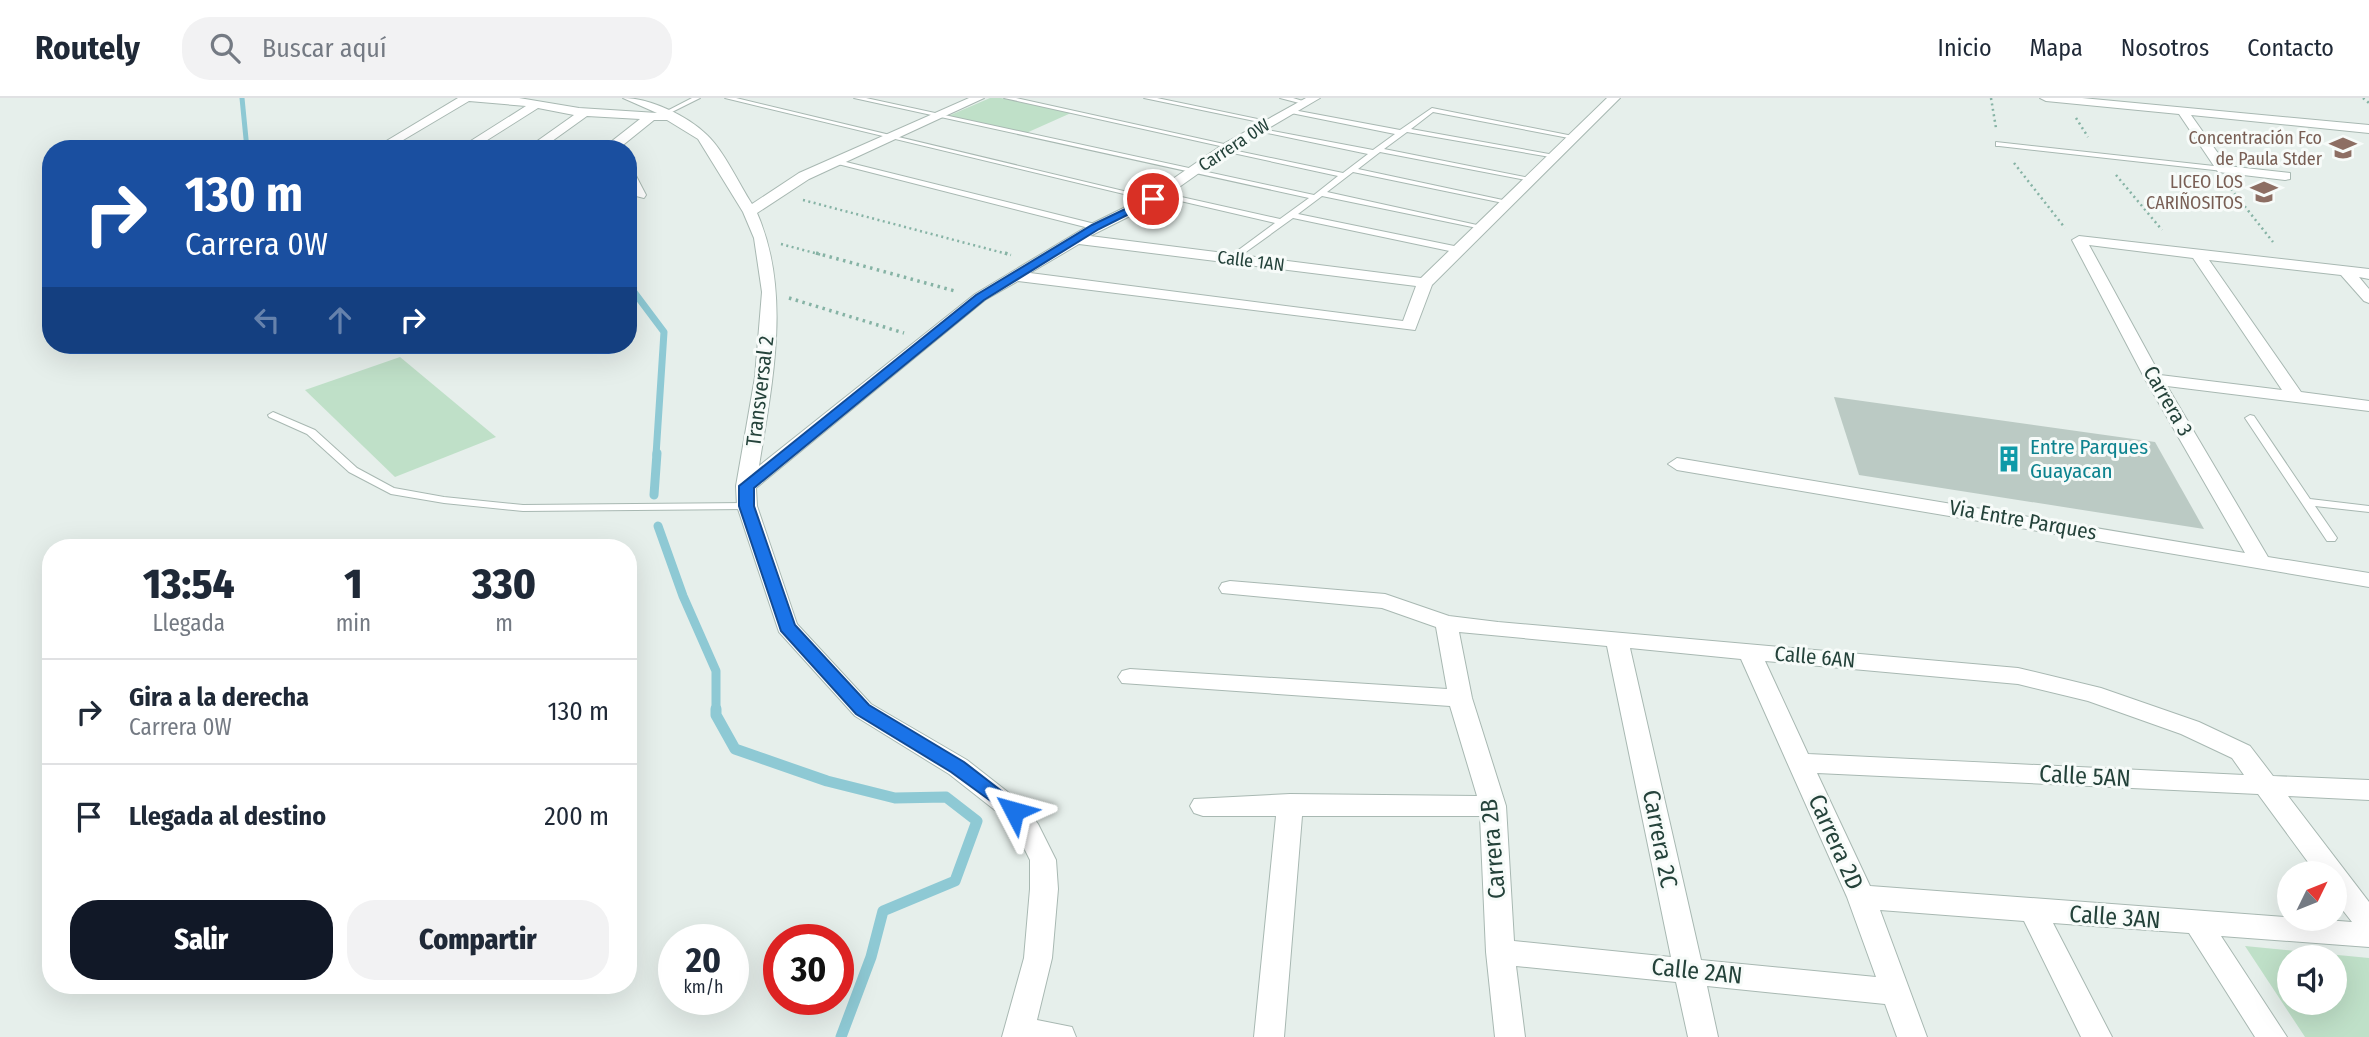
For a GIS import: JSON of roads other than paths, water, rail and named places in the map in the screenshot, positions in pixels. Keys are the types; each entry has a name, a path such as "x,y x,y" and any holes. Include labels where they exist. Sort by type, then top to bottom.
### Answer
{"street":[{"path":"395,140 468,98 540,105 584,113 663,115"},
{"path":"480,140 540,105 627,98"},
{"name":"Transversal 2","path":"627,98 703,137 750,212 761,238 770,292 764,377 747,496 787,627 863,710 958,767 999,798 1029,831 1043,860 1044,889 1038,958 1018,1035"},
{"path":"750,212 804,176 978,98"},
{"path":"1016,276 1409,327 1425,284 1614,98"},
{"path":"2046,98 2369,131"},
{"name":"Carrera 0W","path":"747,496 925,340 980,297 1096,227 1158,196 1226,148 1309,100"},
{"path":"2183,112 2219,168 2285,176"},
{"path":"545,140 584,113"},
{"path":"622,140 663,115"},
{"path":"637,191 639,195"},
{"name":"Calle 1AN","path":"1076,239 1425,284"},
{"name":"Carrera 3","path":"2198,254 2079,240 2154,379 2260,560"},
{"path":"2198,254 2296,397"},
{"path":"2198,254 2369,274"},
{"path":"2345,271 2369,298"},
{"path":"2154,379 2369,406"},
{"name":"Via Entre Parques","path":"1677,464 2369,580"},
{"name":"Calle 6AN","path":"1230,589 1385,601 1446,623 1617,641 2018,676 2093,694 2190,728 2241,752 2322,861"},
{"name":"Carrera 2B","path":"1446,623 1460,698 1493,806 1500,952 1510,1037"},
{"name":"Carrera 2C","path":"1617,641 1686,970 1703,1037"},
{"name":"Carrera 2D","path":"1749,651 1861,897 1912,1037"},
{"path":"1130,677 1460,698"},
{"name":"Calle 5AN","path":"1800,763 2369,790"},
{"path":"1269,1037 1290,804"},
{"path":"1203,806 1493,806"},
{"path":"2347,895 2369,923"},
{"name":"Calle 3AN","path":"1861,897 2369,934"},
{"path":"2033,911 2097,1037"},
{"path":"2199,923 2272,1037"},
{"name":"Calle 2AN","path":"1500,952 1894,992"},
{"path":"1018,1035 1061,1037"}],"lane":[{"path":"663,115 697,98"},
{"path":"728,98 1281,222"},
{"path":"858,98 1194,172 1482,227"},
{"path":"1007,98 1226,148 1508,202"},
{"path":"1147,98 1269,122"},
{"path":"1283,98 1309,100"},
{"path":"1232,259 1432,110 1574,137"},
{"path":"1288,111 1556,156"},
{"path":"1257,130 1531,179"},
{"path":"1999,144 2219,168"},
{"path":"837,162 1096,227"},
{"path":"1291,215 1459,250"},
{"path":"273,415 311,432 353,470 391,491 444,500 523,508 747,496"},
{"path":"2250,418 2331,538"},
{"path":"2307,502 2369,509"}],"waterway":[{"path":"242,98 246,140"},
{"path":"637,296 664,332 656,455"},
{"path":"654,495 657,453"},
{"path":"658,526 683,596 716,671 716,715 735,749 827,781 895,798 946,797 977,821 955,881 883,911 871,957 841,1037"}],"place":[{"name":"Concentración Fco de Paula Stder","path":"2343,148"},
{"name":"LICEO LOS CARIÑOSITOS","path":"2264,192"},
{"name":"Entre Parques Guayacan","path":"2009,459"}]}
